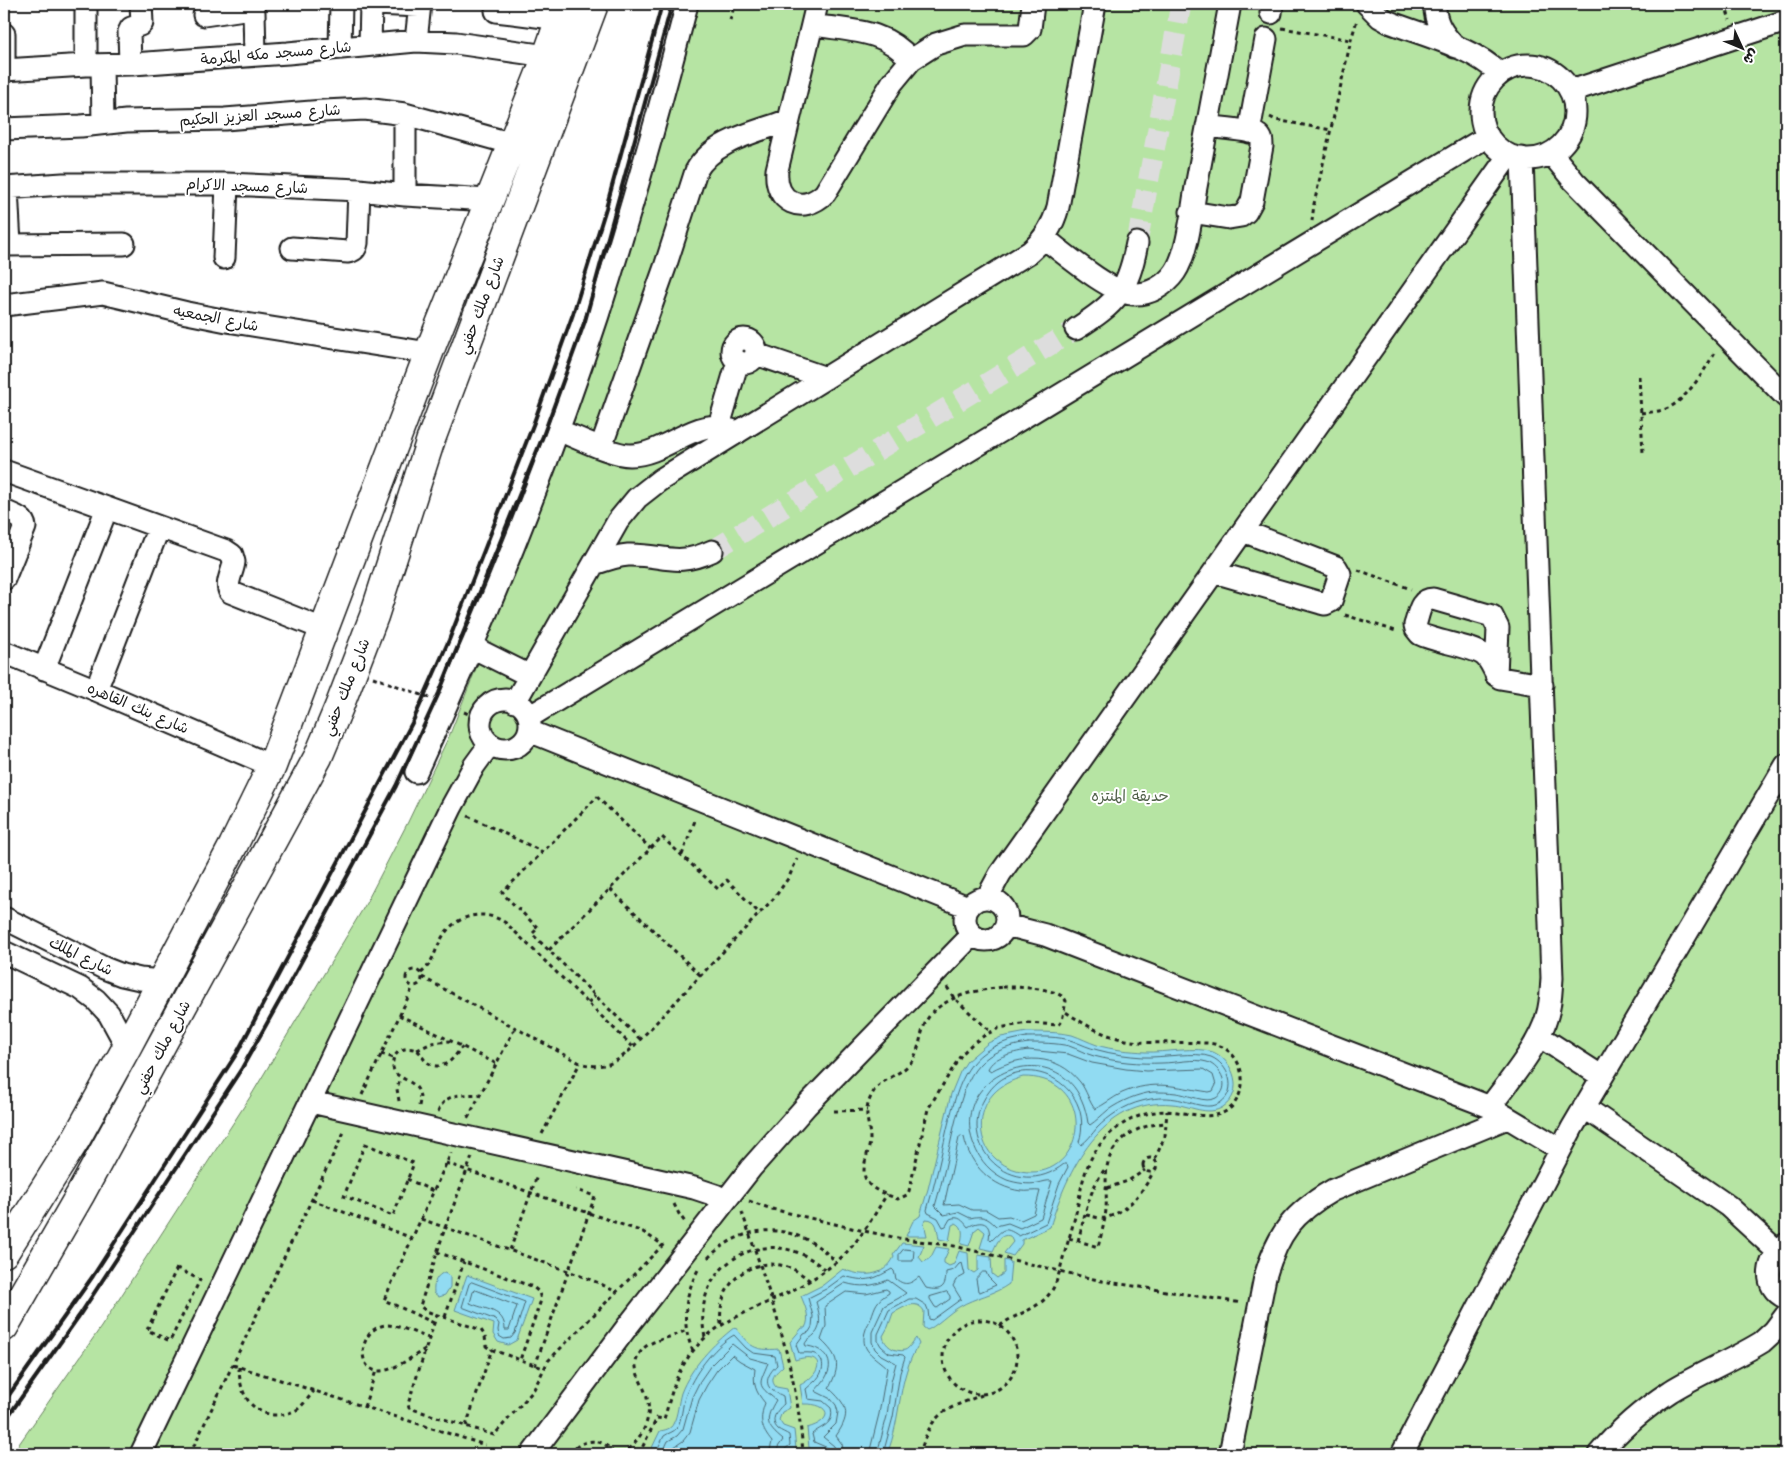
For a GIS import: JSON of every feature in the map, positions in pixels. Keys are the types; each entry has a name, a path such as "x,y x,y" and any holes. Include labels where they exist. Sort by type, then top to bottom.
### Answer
{"highway":[{"name":"شارع ملك حفني","path":"4,1327 80,1195 170,1032 318,757 374,616 437,422 594,4"},
{"name":"شارع ملك حفني","path":"4,1253 76,1139 246,822 272,766 429,353 548,56 563,11"},
{"path":"333,603 336,614 344,622 354,625 360,624 365,623 374,616"},
{"path":"302,688 311,681 317,680 333,685 339,695 339,707"}],"street":[{"path":"86,4 103,123"},
{"path":"130,64 129,32 132,28 142,23 141,4"},
{"path":"340,48 341,4"},
{"path":"370,45 373,4 420,5 416,41"},
{"path":"416,772 472,647 558,430 597,317 632,206 687,4"},
{"path":"817,4 777,170 776,181 780,192 786,200 797,204 808,204 818,200 825,193 892,83 911,60 936,44 965,35 1024,35 1030,28 1034,4"},
{"path":"968,908 702,800 524,717 509,700 496,701 486,709 481,719 482,734 496,748 509,749 521,743 524,717 530,676 618,521 636,498 728,429 826,378 1030,252 1044,238 1052,226 1058,207 1095,4"},
{"path":"1044,238 1121,292 1143,293 1161,286 1168,280 1179,264 1191,212 1230,4"},
{"path":"1435,4 1438,26 1455,47"},
{"path":"204,15 237,7 253,10 255,55"},
{"path":"1364,9 1372,11 1389,22 1486,61 1500,74"},
{"path":"496,11 563,11"},
{"path":"1571,91 1786,20"},
{"path":"1249,132 1276,24"},
{"path":"813,25 878,36 896,45 911,60"},
{"path":"4,34 4,70"},
{"name":"شارع مسجد مكه المكرمة","path":"4,70 130,64 416,41 456,43 548,56"},
{"path":"1531,64 1547,68 1561,78 1571,91 1575,108 1573,126 1564,142 1551,153 1536,158 1515,156 1497,147 1488,136 1482,124 1481,110 1484,96 1490,84 1500,74 1515,66 1531,64"},
{"name":"شارع مسجد العزيز الحكيم","path":"4,128 80,126 126,121 225,119 344,109 406,114 513,144"},
{"path":"405,195 406,114"},
{"path":"601,447 700,164 717,147 789,120"},
{"path":"1191,212 1235,218 1241,216 1250,207 1252,201 1262,142 1259,136 1249,132 1207,126"},
{"path":"524,717 1488,136"},
{"path":"1551,153 1574,181 1786,397"},
{"path":"987,898 1000,874 1243,531 1515,156"},
{"path":"1230,1454 1265,1277 1271,1255 1282,1234 1296,1216 1313,1201 1499,1113 1547,1018 1551,999 1552,978 1542,685 1515,156"},
{"name":"شارع مسجد الاكرام","path":"6,188 63,184 227,184 359,190 489,200"},
{"path":"224,258 227,184"},
{"path":"6,188 7,245 124,244"},
{"path":"292,248 353,251 358,243 359,190"},
{"path":"1076,329 1107,309 1121,292 1131,269 1137,243"},
{"name":"شارع الجمعيه","path":"4,305 103,293 227,321 429,353"},
{"path":"728,429 747,358 826,378"},
{"path":"558,430 622,454 638,455 707,426 728,429"},
{"path":"4,471 226,551 232,556 234,562 227,587 230,592 323,629"},
{"path":"44,669 107,508"},
{"path":"4,511 22,519 25,523 25,528 5,572"},
{"path":"96,690 160,527"},
{"path":"1214,572 1325,604 1332,598 1340,577 1339,571 1334,566 1243,531"},
{"path":"594,564 626,555 643,555 672,560 690,559 712,551"},
{"path":"1496,675 1498,628 1492,616 1433,599 1422,604 1416,628 1423,636 1480,653 1489,660 1496,675 1505,680 1542,685"},
{"path":"472,647 530,676"},
{"name":"شارع بنك القاهره","path":"4,652 272,766"},
{"path":"141,1454 452,808 474,766 490,744"},
{"path":"1402,1454 1584,1106 1786,764"},
{"path":"987,898 994,899 1006,912 1006,925 1000,935 989,940 972,935 968,931 965,919 968,908 976,900 987,898"},
{"name":"شارع الملك","path":"4,918 104,968 131,977 162,981"},
{"path":"1006,925 1045,935 1499,1113 1560,1150"},
{"path":"532,1454 728,1196 806,1106 972,935"},
{"name":"شارع الملك","path":"4,952 80,988 96,1000 109,1014 127,1046"},
{"path":"1539,1036 1602,1076"},
{"path":"311,1102 728,1196"},
{"path":"1584,1106 1728,1206 1782,1247 1771,1262 1769,1275 1774,1287 1786,1298"},
{"path":"1599,1454 1637,1416 1672,1391 1762,1342 1774,1331 1786,1315"}],"path":[{"path":"730,20 735,4"},
{"path":"1312,243 1314,204 1351,40 1364,9"},
{"path":"1276,24 1351,40"},
{"path":"1269,111 1273,119 1331,130"},
{"path":"1641,414 1668,408 1681,398 1706,368 1724,334"},
{"path":"1639,376 1642,453"},
{"path":"1339,571 1364,572 1405,585 1420,594 1425,601"},
{"path":"1325,604 1341,614 1393,631 1416,628"},
{"path":"354,669 481,719"},
{"path":"640,1039 532,934 538,928 502,893 597,797 650,848"},
{"path":"682,855 702,800"},
{"path":"452,808 544,852"},
{"path":"549,950 662,837 718,889 727,880 760,914"},
{"path":"413,987 407,983 406,975 411,970 415,970 580,1063 596,1066 613,1063 621,1059 783,888 796,861 802,841"},
{"path":"610,889 700,976"},
{"path":"190,1454 413,987 418,986 422,982 422,975 438,944 450,928 463,918 478,914 494,916 507,924 633,1046"},
{"path":"937,972 954,998 991,1032"},
{"path":"1003,987 1036,989 1064,997 1066,1001 1064,1011 1059,1025 1028,1023 998,1028 972,1044 961,1055 946,1083 928,1110 910,1191 907,1196 898,1199 872,1187 864,1177 870,1140 868,1102 876,1088 904,1070 911,1062 920,1044 923,1025 928,1017 943,1003 984,990 1003,987"},
{"path":"588,1003 595,995"},
{"path":"1000,1326 1011,1318 1036,1307 1044,1301 1054,1286 1069,1238 1083,1176 1095,1151 1109,1136 1126,1122 1141,1115 1166,1111 1212,1117 1231,1107 1242,1088 1240,1067 1227,1050 1217,1045 1206,1043 1156,1043 1119,1038 1100,1032 1064,1011"},
{"path":"399,1016 496,1064"},
{"path":"515,1028 481,1094 469,1138 467,1169 445,1228 420,1306 426,1311 482,1330 486,1346 492,1350 543,1368"},
{"path":"418,1111 419,1090 412,1082 397,1075 393,1067 394,1058 401,1050 406,1048 417,1050 432,1043 450,1041"},
{"path":"417,1050 427,1063 441,1066 450,1062 462,1047"},
{"path":"381,1054 394,1058"},
{"path":"533,1152 580,1063"},
{"path":"400,1078 397,1089 400,1106"},
{"path":"437,1115 446,1098 481,1094"},
{"path":"834,1111 867,1110"},
{"path":"1086,1215 1106,1218 1134,1201 1145,1187 1158,1166 1155,1159 1163,1142 1167,1124 1166,1111"},
{"path":"1078,1241 1096,1181 1107,1167 1114,1150 1127,1136 1145,1126 1167,1124"},
{"path":"434,1323 384,1300 446,1163 469,1138"},
{"path":"365,1144 414,1163 407,1179 393,1216 344,1196 365,1144"},
{"path":"1145,1170 1144,1160 1148,1158 1155,1159"},
{"path":"446,1163 643,1232 663,1245"},
{"path":"1069,1238 1098,1247 1106,1218 1107,1167"},
{"path":"1145,1170 1153,1172"},
{"path":"1107,1188 1128,1182 1145,1170"},
{"path":"510,1250 537,1176"},
{"path":"407,1179 433,1191"},
{"path":"669,1182 676,1209 686,1222 680,1228"},
{"path":"535,1366 594,1196 576,1190"},
{"path":"639,1454 657,1418 664,1419 676,1379 693,1351 706,1337 721,1324 779,1297 825,1271 851,1249 888,1194"},
{"path":"728,1196 864,1231 962,1248 1059,1272 1142,1288 1259,1306"},
{"path":"312,1200 412,1238"},
{"path":"421,1219 568,1271 616,1292"},
{"path":"747,1227 772,1300 788,1356 795,1388 803,1454"},
{"path":"704,1262 718,1248 729,1241 767,1230 780,1231 805,1238 822,1248 836,1262"},
{"path":"437,1314 408,1404 409,1408 494,1434 529,1396 548,1361 668,1240"},
{"path":"706,1337 702,1314 708,1291 720,1270 738,1256 761,1248 784,1248 806,1256 825,1271"},
{"path":"437,1252 533,1287 539,1292 541,1300 520,1360"},
{"path":"444,1317 464,1262"},
{"path":"721,1324 720,1315 723,1296 733,1280 749,1269 767,1264 776,1264 795,1269 810,1281"},
{"path":"178,1268 200,1280 170,1341 147,1330 178,1268"},
{"path":"693,1351 686,1330 685,1317 687,1298 693,1279 700,1268"},
{"path":"920,1454 926,1432 936,1418 953,1406 994,1391 1010,1379 1015,1365 1016,1350 1013,1341 1000,1326 981,1320 971,1322 953,1332 947,1340 943,1359 945,1370 956,1386 974,1394 984,1394"},
{"path":"426,1349 382,1372 376,1371 366,1363 363,1350 367,1337 376,1328 389,1325 429,1338"},
{"path":"622,1454 637,1440 646,1424 648,1416 647,1399 636,1370 639,1354 652,1342 670,1338 686,1330"},
{"path":"466,1426 492,1350"},
{"path":"233,1365 485,1445"},
{"path":"240,1368 240,1384 247,1400 258,1410 265,1413 281,1415 289,1413 304,1404 314,1391"},
{"path":"364,1407 376,1371"},
{"path":"570,1454 575,1447 589,1441 597,1441 604,1444 614,1454"}],"green space":[{"name":"حديقة المنتزه","path":"696,4 1786,4 1786,1454 12,1454 101,1327 252,1094 364,907 408,822 450,734 503,600"}],"water":[{"path":"1027,1032 1056,1033 1072,1035 1097,1045 1121,1050 1153,1052 1206,1050 1220,1056 1227,1062 1234,1077 1234,1093 1230,1101 1217,1110 1205,1111 1172,1104 1147,1105 1126,1112 1107,1125 1091,1142 1066,1183 1050,1227 1022,1240 1022,1244 1013,1256 1004,1253 1013,1242 1010,1236 1007,1235 1001,1237 993,1251 980,1248 985,1232 979,1227 974,1231 969,1246 961,1244 962,1229 956,1223 952,1225 949,1241 939,1239 935,1223 930,1219 926,1219 924,1223 927,1236 906,1236 913,1221 920,1216 951,1094 960,1072 967,1061 988,1043 1001,1037","holes":["1023,1077 1047,1081 1063,1092 1073,1107 1076,1124 1073,1142 1064,1157 1050,1168 1031,1172 1013,1169 1004,1165 990,1152 982,1136 982,1118 988,1101 993,1094 1011,1081"]},
{"path":"902,1243 924,1245 919,1257 923,1262 931,1257 936,1247 949,1249 944,1263 949,1266 954,1264 959,1251 968,1253 969,1270 974,1273 978,1270 978,1255 991,1257 992,1274 997,1278 1004,1273 1004,1260 1011,1262 1009,1284 959,1307 927,1330 923,1327 924,1311 917,1305 909,1305 893,1313 883,1336 888,1345 901,1351 909,1347 916,1338 919,1344 907,1370 892,1440 887,1454 828,1454 809,1448 807,1428 822,1421 826,1413 820,1406 803,1404 800,1385 814,1375 818,1364 812,1358 795,1360 790,1342 807,1324 807,1312 801,1296 823,1285 843,1269 850,1272 871,1274 884,1269 890,1264 894,1257 893,1255"},
{"path":"446,1272 450,1277 450,1287 445,1295 439,1297 434,1293 434,1286 438,1277"},
{"path":"467,1275 532,1299 517,1340 508,1345 498,1342 493,1334 494,1324 455,1310"},
{"path":"735,1327 753,1346 764,1349 779,1349 783,1366 774,1375 773,1381 776,1387 787,1389 790,1408 782,1412 779,1420 783,1426 794,1430 796,1449 786,1454 649,1454 660,1431 672,1426 685,1383 697,1365 711,1348"}],"tunnel":[{"path":"1137,243 1181,4"},
{"path":"712,551 1076,329"}],"railway":[{"path":"4,1402 93,1276 237,1053 413,721 449,640 533,425 573,314 606,208 662,4"},
{"path":"4,1422 79,1316 242,1068 396,786 439,693 543,436 585,321 672,4"}]}
